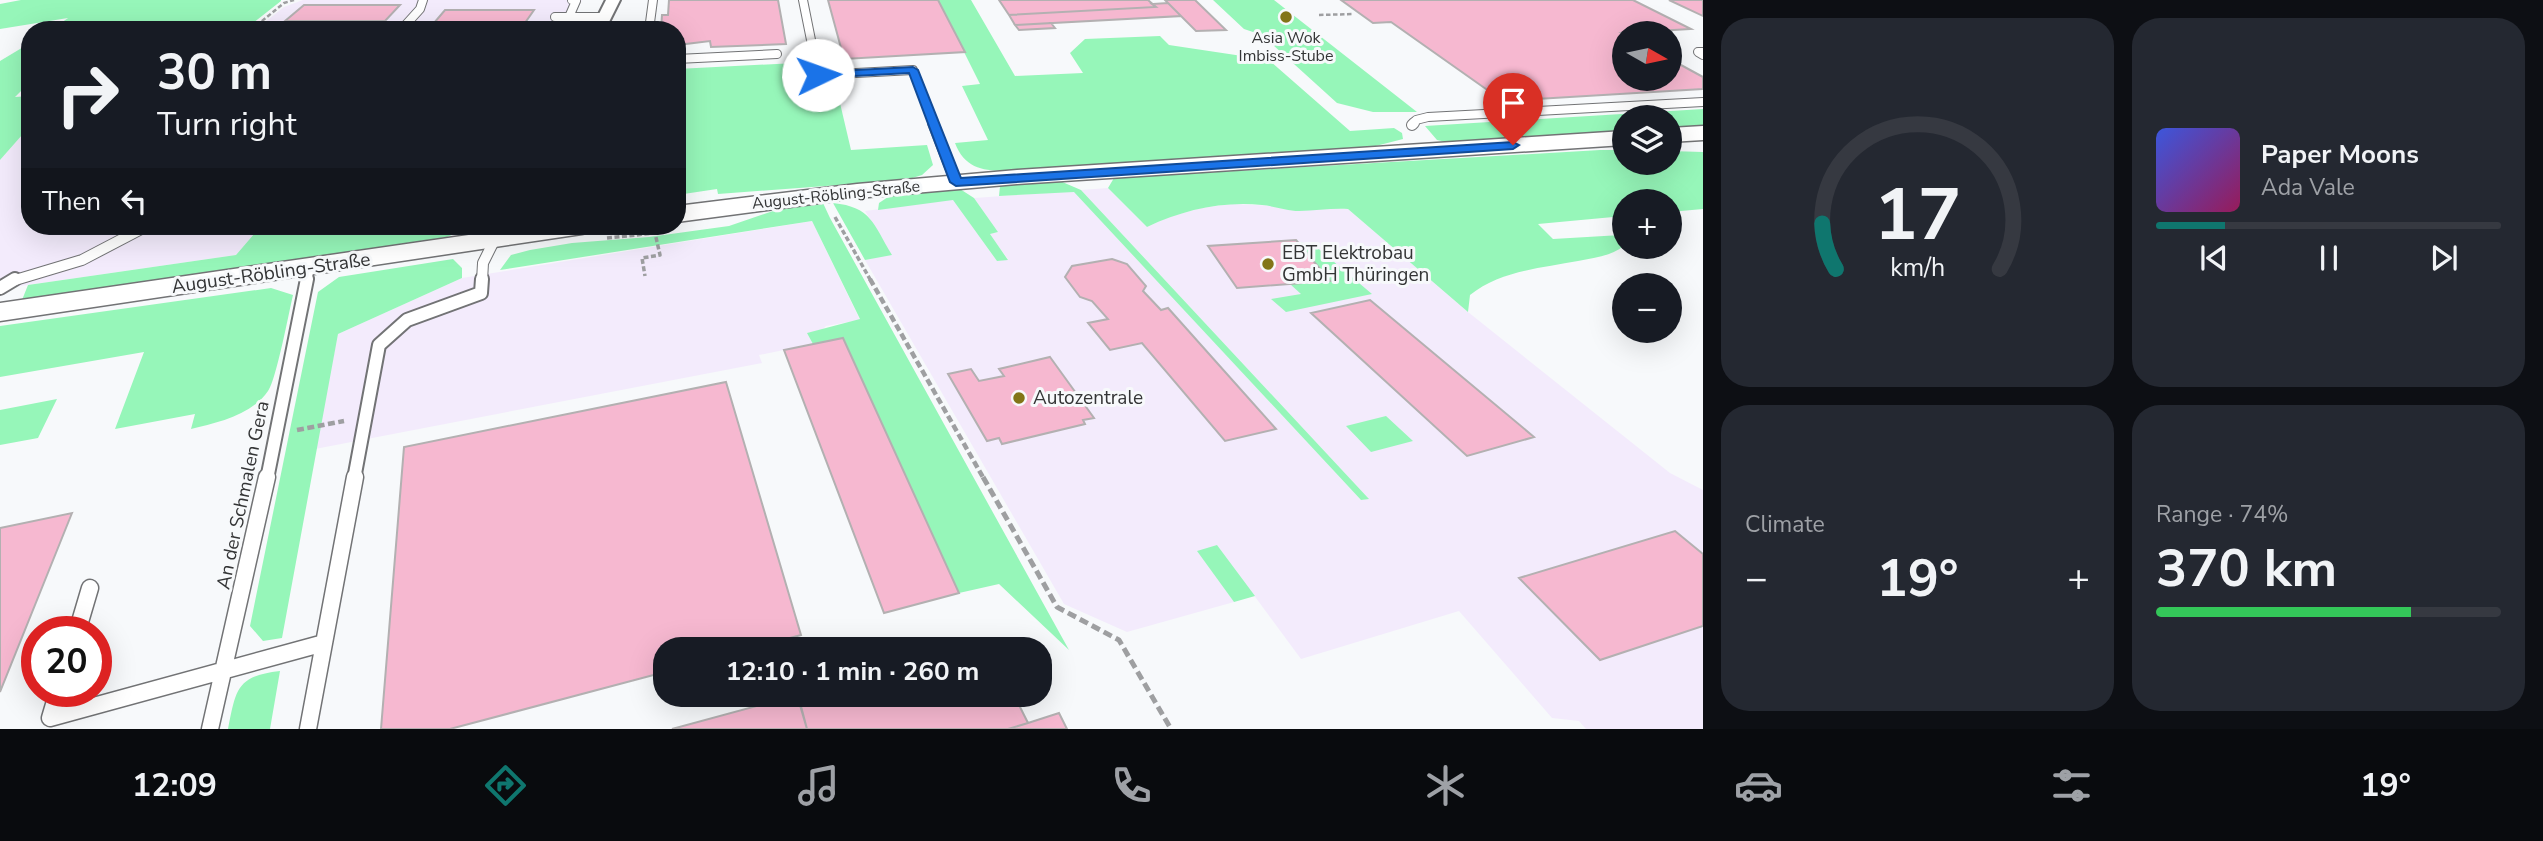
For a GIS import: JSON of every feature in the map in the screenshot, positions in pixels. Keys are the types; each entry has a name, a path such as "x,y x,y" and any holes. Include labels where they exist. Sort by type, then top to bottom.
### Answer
{"street":[{"path":"602,21 613,0"},
{"path":"1682,134 1703,133"},
{"name":"August-Röbling-Straße","path":"686,213 822,195 956,182 1612,139"},
{"name":"August-Röbling-Straße","path":"0,312 309,268 482,235"}],"lane":[{"path":"409,21 420,9 423,0"},
{"path":"569,17 576,1 572,0"},
{"path":"650,21 653,0"},
{"path":"803,0 818,75 913,70 956,182"},
{"path":"555,17 587,21"},
{"path":"686,59 777,54"},
{"path":"1412,125 1416,120 1428,117 1703,102"},
{"path":"0,288 16,279 82,260 129,235"},
{"path":"308,729 379,345 407,320 481,293 484,263 497,235"},
{"name":"An der Schmalen Gera","path":"210,729 276,434 309,268"},
{"path":"82,616 90,589"},
{"path":"112,701 324,643"},
{"path":"53,707 50,718 91,707"}],"path":[{"path":"262,21 284,3 294,0"},
{"path":"1319,15 1354,14"},
{"path":"822,195 1057,607 1119,640 1171,729"},
{"path":"645,276 642,258 660,255 655,235"},
{"path":"276,434 366,417"}],"shaded area":[{"path":"303,0 582,0 570,21 266,21 284,7"},
{"path":"21,136 21,235 253,235 236,255 0,289 0,160"},
{"path":"1108,188 1147,227 1169,217 1201,208 1232,204 1348,209 1468,312 1670,473 1703,490 1703,729 1586,729 1579,721 1552,718 1459,611 1301,659 1217,545 1198,552 1234,602 1127,632 1064,604 865,260 891,254 865,211 953,199 997,261 1008,259 989,234 998,232 974,198 1074,191 1361,500 1368,498 1081,190"},
{"path":"812,221 860,320 826,326 822,330 808,333 813,344 759,355 762,363 315,449 338,334 462,278"}],"green space":[{"path":"21,0 281,0 255,21 64,21 68,18 21,21 21,26 0,29 0,4"},
{"path":"938,0 971,0 1015,76 1083,73 1070,53 1085,39 1160,36 1169,45 1269,60 1350,131 1394,128 1402,133 1403,139 1364,149 1032,170 986,170 968,162 955,143 988,140 962,86 980,84"},
{"path":"1213,0 1274,0 1417,112 1373,112 1337,103 1262,35 1244,29"},
{"path":"21,48 21,91 15,97 21,97 21,136 0,160 0,61"},
{"path":"796,63 801,88 836,86 851,150 927,145 933,165 922,175 906,180 718,194 717,189 686,194 686,69"},
{"path":"1703,109 1703,126 1682,127 1682,110"},
{"path":"1612,115 1612,132 1451,143 1437,140 1425,126"},
{"path":"1600,150 1612,150 1612,175 1682,175 1682,151 1703,152 1703,209 1682,211 1682,189 1612,189 1612,217 1538,224 1553,239 1612,236 1612,253 1521,272 1494,281 1470,295 1468,312 1348,209 1299,211 1262,205 1232,204 1189,212 1147,227 1108,188 1114,178"},
{"path":"1060,181 1081,190 1369,499 1361,500 1074,192 999,196 1000,186"},
{"path":"960,189 974,198 998,232 990,234 1008,260 997,261 953,200 878,210 879,203 891,195"},
{"path":"823,203 1069,650 999,584 959,593 843,339 813,344 807,333 860,319 812,221 500,270 511,255 530,250 572,243 686,235 686,232 729,226 776,210"},
{"path":"833,203 856,208 864,213 892,255 865,260"},
{"path":"253,235 452,235 22,300 28,285 236,255"},
{"path":"1298,242 1314,245 1372,294 1286,312 1271,299 1301,294 1290,284 1330,281"},
{"path":"453,259 462,268 462,278 338,334 282,638 263,641 250,626 318,292 339,277"},
{"path":"271,288 293,295 271,385 253,406 223,421 191,429 195,414 115,429 144,352 0,377 0,326"},
{"path":"57,399 38,438 0,445 0,410"},
{"path":"1386,416 1413,441 1371,452 1346,426"},
{"path":"1217,545 1255,596 1234,602 1197,551"},
{"path":"280,671 270,729 228,729 236,695 246,681 265,673"}],"building":[{"path":"669,0 778,0 786,44 711,47 710,41 686,44 686,21 662,21 662,15 668,15"},
{"path":"828,0 938,0 965,52 844,59"},
{"path":"999,0 1148,0 1156,7 1009,15"},
{"path":"1165,0 1195,0 1226,30 1196,31"},
{"path":"1341,0 1633,0 1675,21 1612,21 1612,91 1670,91 1503,101 1391,22 1373,23"},
{"path":"1669,0 1703,0 1703,16"},
{"path":"1168,3 1181,16 1015,25 1009,15 1156,7 1152,4"},
{"path":"304,5 400,5 385,21 285,21"},
{"path":"445,10 534,10 526,21 436,21"},
{"path":"1051,23 1055,28 1019,30 1015,25"},
{"path":"1682,66 1703,77 1703,89 1682,90"},
{"name":"EBT Elektrobau GmbH Thüringen","path":"1296,240 1330,281 1237,288 1208,246"},
{"path":"1112,259 1127,264 1146,286 1143,291 1161,310 1168,308 1276,429 1225,441 1142,343 1110,350 1088,323 1108,319 1092,301 1080,297 1065,277 1072,266"},
{"path":"1370,300 1534,437 1467,456 1311,313"},
{"path":"843,338 959,593 884,613 784,350"},
{"path":"1050,357 1094,418 1083,420 1085,424 1002,444 999,438 987,441 948,374 971,369 979,381 1004,376 999,369"},
{"path":"726,382 801,635 653,637 653,675 450,729 381,729 404,447"},
{"path":"72,513 31,616 21,616 21,640 0,692 0,528"},
{"path":"1675,531 1703,554 1703,626 1600,660 1519,578"},
{"path":"753,707 801,707 807,729 672,729"},
{"path":"801,707 1020,707 1028,723 1008,729 807,729"},
{"path":"1059,713 1067,729 1008,729 1028,723"}],"place":[{"name":"Asia Wok Imbiss-Stube","path":"1286,17"},
{"name":"EBT Elektrobau GmbH Thüringen","path":"1268,264"},
{"name":"Autozentrale","path":"1019,398"}],"route":[{"path":"818,75 913,70 956,182 1513,145"}]}
